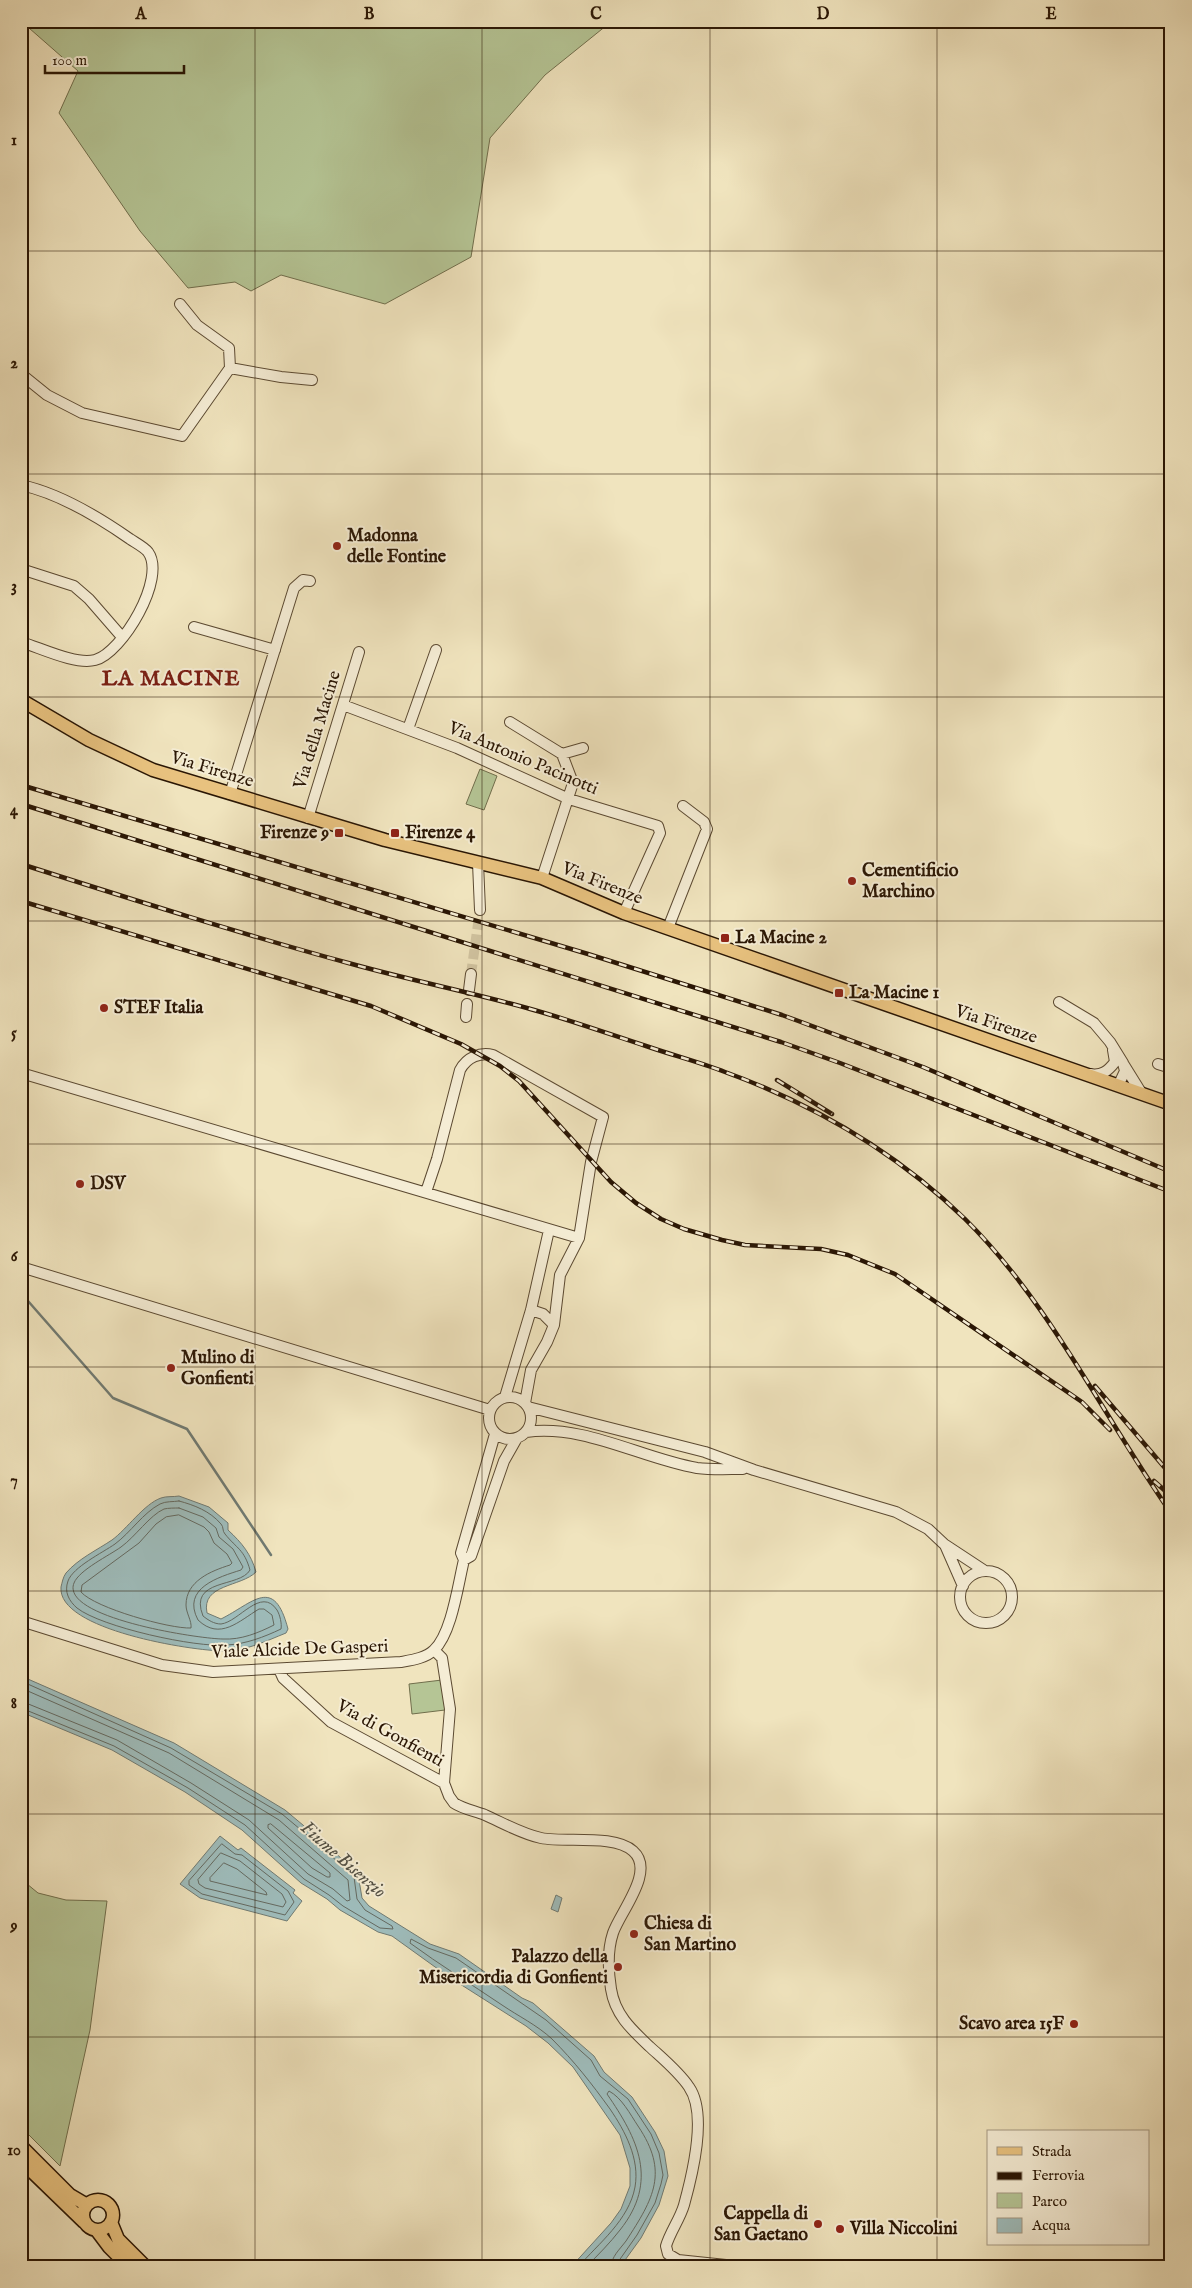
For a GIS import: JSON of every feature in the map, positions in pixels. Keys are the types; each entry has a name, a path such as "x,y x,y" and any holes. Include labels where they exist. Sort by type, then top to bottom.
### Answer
{"main road":[{"name":"Via Firenze","path":"21,700 89,740 153,770 385,840 542,878 624,914 1171,1104"},
{"path":"21,2146 70,2195 87,2205"},
{"path":"21,2161 84,2222 97,2231 109,2247 129,2267"},
{"path":"84,2222 83,2215 87,2205 100,2200 108,2204 113,2214 111,2222 107,2228 97,2231"},
{"path":"111,2222 118,2239 146,2267"}],"street":[{"path":"21,374 48,395 82,412 182,436 230,368 229,348 196,325 180,304"},
{"path":"230,368 281,377 312,380"},
{"path":"21,485 72,504 105,522 148,551 152,560 152,581 144,602 122,637 107,653 96,660 84,661 21,642"},
{"path":"21,569 74,586 89,599 122,637"},
{"path":"230,794 294,588 303,580 310,581"},
{"path":"194,627 274,650"},
{"path":"408,729 436,650"},
{"name":"Via della Macine","path":"308,818 359,652"},
{"name":"Via Antonio Pacinotti","path":"343,705 456,748 569,799 658,826 660,834 624,914"},
{"path":"510,722 562,754 573,783 542,878"},
{"path":"562,754 583,748"},
{"path":"668,928 708,829 704,822 683,806"},
{"path":"478,862 480,910"},
{"path":"469,990 471,974"},
{"path":"1059,1002 1094,1023 1110,1042 1119,1062 1142,1094"},
{"path":"466,1018 468,1004"},
{"path":"426,1192 437,1159 460,1070 466,1062 480,1054 500,1058 603,1117 591,1162 578,1238 560,1275 554,1325 547,1342 531,1370 527,1405 531,1420 526,1432"},
{"path":"1083,1074 1097,1075 1108,1071 1119,1062"},
{"path":"1118,1086 1115,1076 1119,1062"},
{"path":"1158,1064 1171,1068"},
{"path":"21,1073 578,1238"},
{"path":"505,1397 531,1310 549,1230"},
{"path":"21,1267 490,1410"},
{"path":"531,1310 543,1314 554,1325"},
{"path":"517,1438 505,1439 495,1434 489,1423 490,1410 494,1404 505,1397 512,1397 527,1405 705,1452 754,1470 896,1512 928,1529 944,1544 985,1571 998,1574 1004,1578 1011,1590 1010,1608 999,1619 985,1623 978,1622 966,1614 960,1600 963,1586 972,1576 985,1571"},
{"path":"464,1560 471,1556 504,1461 517,1438 526,1432 546,1430 569,1431 698,1468 754,1470"},
{"path":"434,1650 444,1635 464,1560 461,1553 495,1434"},
{"path":"944,1544 963,1586"},
{"name":"Viale Alcide De Gasperi","path":"21,1621 162,1665 213,1672 401,1662 417,1659 434,1650"},
{"name":"Via di Gonfienti","path":"434,1650 442,1658 450,1709 444,1783 449,1796 459,1806 531,1835 554,1840 616,1843 635,1852 641,1866 638,1884 613,1932 608,1952 611,1991 619,2014 627,2025 691,2088 697,2111 695,2156 684,2207 666,2246 668,2254 678,2260 745,2267"},
{"name":"Via di Gonfienti","path":"279,1669 283,1678 331,1722 444,1783"}],"green space":[{"path":"21,21 612,21 545,75 490,138 471,257 385,304 281,275 251,291 235,282 188,288 140,231 59,113 78,71"},
{"path":"480,769 497,776 484,810 466,804"},
{"path":"442,1680 445,1710 412,1714 409,1684"},
{"path":"21,1879 38,1893 66,1900 107,1901 90,2030 60,2166 21,2127"}],"water":[{"path":"179,1496 209,1507 228,1523 228,1530 245,1549 256,1572 241,1581 216,1591 210,1596 207,1604 207,1613 221,1619 253,1601 269,1598 276,1602 282,1612 288,1629 286,1633 256,1645 232,1651 185,1647 129,1635 103,1626 80,1615 66,1602 61,1587 65,1575 71,1568 112,1540 155,1501 163,1497"},
{"name":"Fiume Bisenzio","path":"21,1676 174,1743 285,1810 358,1874 362,1898 369,1906 430,1944 459,1954 522,1998 533,2003 594,2056 604,2072 632,2097 655,2132 664,2151 668,2176 659,2205 641,2238 620,2267 571,2267 611,2223 621,2209 630,2186 630,2168 620,2135 573,2067 548,2043 526,2026 449,1977 392,1936 378,1932 340,1910 327,1899 301,1883 242,1830 185,1792 112,1750 21,1712"},
{"path":"220,1836 238,1850 241,1848 295,1890 293,1893 302,1901 287,1921 200,1898 180,1884"},
{"path":"556,1895 562,1898 558,1912 551,1909"}],"waterway":[{"path":"21,1293 113,1398 187,1429 271,1555"}],"tunnel":[{"path":"471,974 480,910"}],"railway":[{"path":"21,785 588,954 782,1015 923,1067 1171,1172"},
{"path":"21,804 781,1042 840,1063 1171,1192"},
{"path":"21,864 310,953 557,1017 725,1072 790,1099 822,1115 882,1152 939,1195 965,1219 995,1252 1050,1323 1171,1513"},
{"path":"21,901 371,1006 461,1044 500,1066 519,1081 611,1182 636,1203 661,1219 684,1229 745,1245 821,1249 848,1255 895,1274 1082,1402 1110,1430"},
{"path":"777,1080 832,1114"},
{"path":"1095,1386 1171,1475"},
{"path":"1154,1481 1171,1496"}],"place":[{"name":"Madonna delle Fontine","path":"337,546"},
{"name":"Firenze 9","path":"339,833"},
{"name":"Firenze 4","path":"395,833"},
{"name":"Cementificio Marchino","path":"852,881"},
{"name":"La Macine 2","path":"725,938"},
{"name":"La Macine 1","path":"839,993"},
{"name":"STEF Italia","path":"104,1008"},
{"name":"DSV","path":"80,1184"},
{"name":"Mulino di Gonfienti","path":"171,1368"},
{"name":"Chiesa di San Martino","path":"634,1934"},
{"name":"Palazzo della Misericordia di Gonfienti","path":"618,1967"},
{"name":"Scavo area 15F","path":"1074,2024"},
{"name":"Cappella di San Gaetano","path":"818,2224"},
{"name":"Villa Niccolini","path":"840,2229"}],"district":[{"name":"LA MACINE","path":"171,679"}]}
